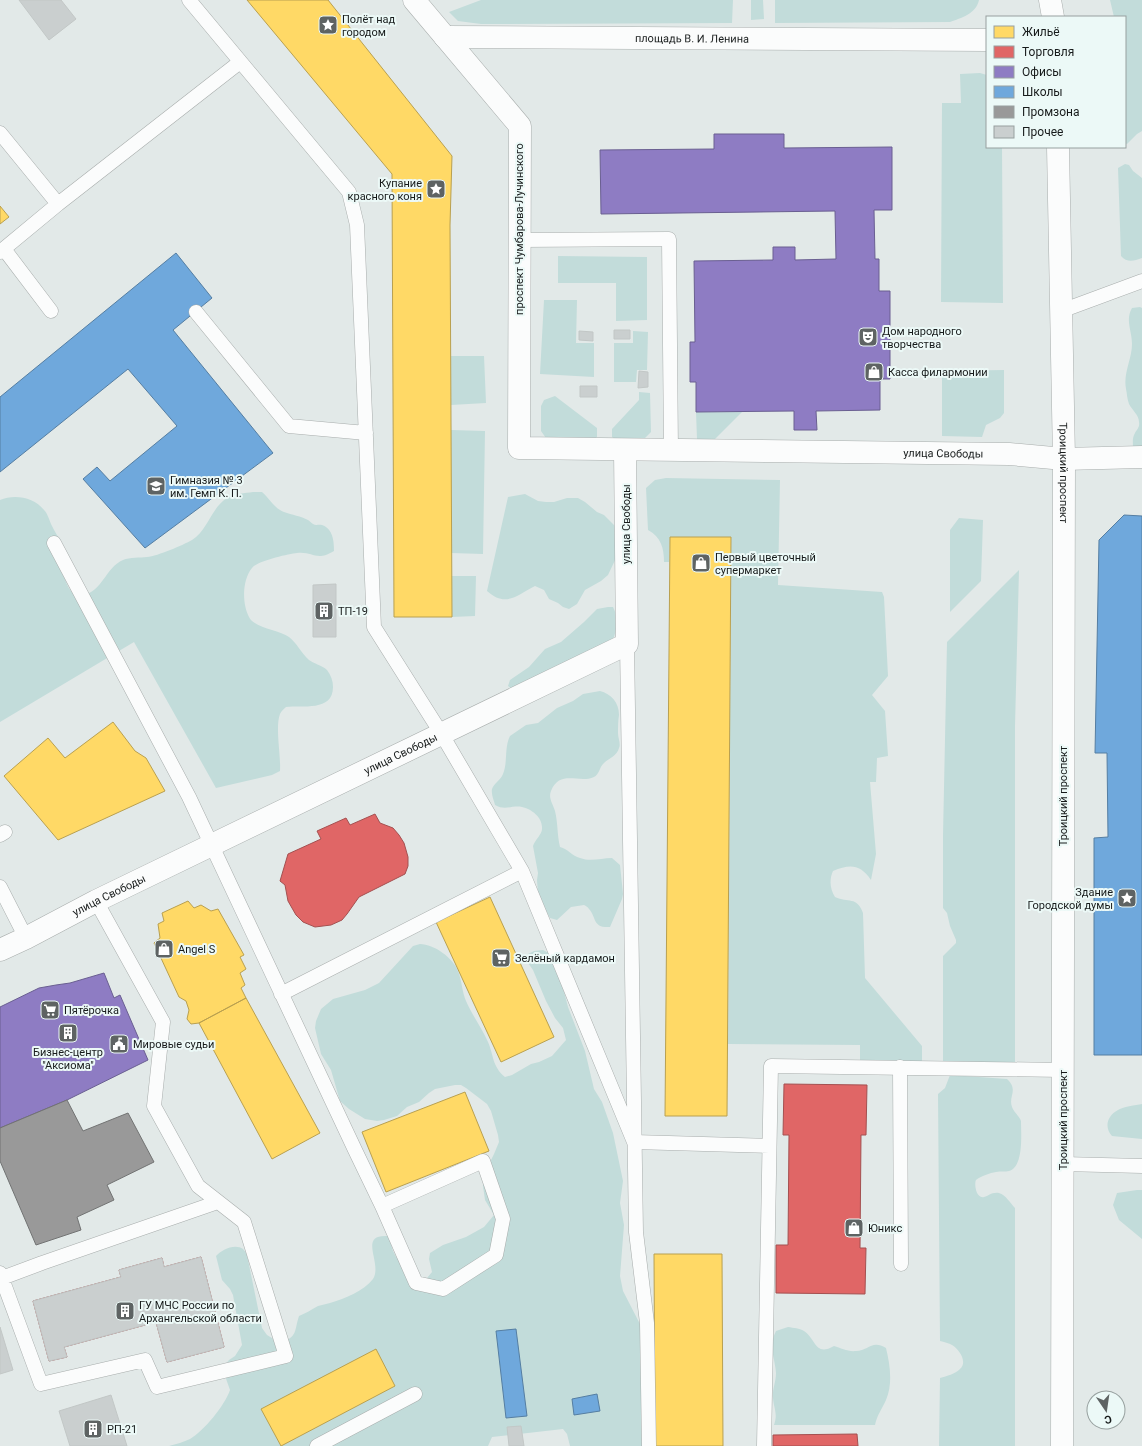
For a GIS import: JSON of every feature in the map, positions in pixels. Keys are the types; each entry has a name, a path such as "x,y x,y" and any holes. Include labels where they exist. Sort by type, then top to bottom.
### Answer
{"street":[{"path":"414,0 445,37"},
{"path":"1050,0 1053,16"},
{"name":"площадь В. И. Ленина","path":"445,37 986,40"},
{"name":"проспект Чумбарова-Лучинского","path":"445,37 520,126 519,448"},
{"name":"Троицкий проспект","path":"1058,148 1064,459 1062,1446"},
{"name":"улица Свободы","path":"519,448 1009,454 1064,459 1142,457"},
{"name":"улица Свободы","path":"0,950 96,901 627,644 625,450"}],"lane":[{"path":"189,0 349,192 357,225 374,627 441,733 522,871 634,1142"},
{"path":"51,311 2,251 58,204 240,62"},
{"path":"0,134 58,204"},
{"path":"520,240 669,239 671,450"},
{"path":"1061,312 1142,281"},
{"path":"196,312 289,426 366,433"},
{"path":"54,543 185,790 212,845 280,994 382,1206 416,1283 443,1289 496,1255 503,1219 483,1161 382,1206"},
{"path":"627,644 636,1232 647,1323 649,1446"},
{"path":"280,994 522,871"},
{"path":"0,887 26,938"},
{"path":"96,901 163,1022 154,1106 198,1186 244,1222 286,1356 157,1386 145,1360 40,1384 1,1275 42,1263 218,1202"},
{"path":"764,1446 771,1066 1063,1070"},
{"path":"900,1067 901,1264"},
{"path":"634,1142 770,1146"},
{"path":"1063,1164 1142,1166"},
{"path":"316,1446 415,1394"}],"shaded area":[{"path":"481,0 733,0 732,23 481,24 458,21 449,12"},
{"path":"751,0 763,0 764,19 751,20"},
{"path":"775,0 979,0 975,9 963,17 950,22 775,23"},
{"path":"1110,0 1142,0 1142,131 1127,144 1126,16 1114,16"},
{"path":"980,73 986,75 986,148 1002,148 1003,303 941,302 942,103 961,103 960,74"},
{"path":"1125,164 1129,165 1133,171 1142,178 1142,258 1131,261 1126,260 1121,256 1118,168"},
{"path":"558,256 647,257 647,320 616,321 616,283 558,283"},
{"path":"544,300 577,300 576,343 594,343 594,377 540,374"},
{"path":"1132,308 1142,308 1142,453 1133,448 1133,437 1139,427 1139,419 1129,404 1125,383 1132,350 1129,317"},
{"path":"633,331 648,332 647,370 637,370 636,382 614,382 614,343 633,343"},
{"path":"451,356 484,356 486,403 451,405"},
{"path":"1004,370 1004,413 1000,418 986,425 982,437 942,436 942,371"},
{"path":"639,392 650,393 651,432 644,439 616,440 612,437 612,429 639,400"},
{"path":"555,396 597,428 597,437 593,440 548,441 541,431 541,406 544,400"},
{"path":"743,411 715,439 697,439 696,412"},
{"path":"451,430 485,431 483,554 451,553"},
{"path":"666,478 780,480 778,585 882,592 884,597 888,676 872,695 885,711 888,756 877,758 876,782 870,782 876,854 871,880 859,868 845,867 833,871 831,884 835,897 855,902 861,908 863,913 865,978 922,1046 922,1062 860,1061 860,1045 728,1044 731,538 670,537 669,562 664,562 661,543 656,536 648,530 646,488 655,480"},
{"path":"253,492 262,492 281,511 309,520 314,525 326,527 331,532 334,543 334,551 323,556 297,553 266,560 255,565 246,579 244,592 245,606 252,621 289,637 309,660 327,670 333,683 332,695 322,704 316,706 286,707 280,713 278,734 280,771 272,775 216,788 134,642 0,722 0,500 11,497 24,498 35,502 44,510 59,539 66,582 75,594 83,595 95,589 117,563 126,559 157,555 192,540 202,531 217,507 227,498"},
{"path":"525,494 538,501 546,502 554,502 567,498 578,498 597,512 604,515 615,526 617,556 608,575 601,581 585,590 577,604 569,609 549,599 544,590 535,586 517,596 506,599 500,599 487,591 508,497"},
{"path":"959,518 983,520 981,581 950,612 950,530"},
{"path":"1019,570 1015,726 1015,1063 943,1062 943,956 956,943 947,913 943,908 947,642"},
{"path":"451,576 476,576 475,616 452,617"},
{"path":"613,607 617,620 612,642 513,690 508,686 510,680 529,667 545,649 561,642 597,609"},
{"path":"600,691 611,696 618,706 618,733 620,746 618,751 602,765 596,776 588,779 570,778 559,781 555,784 550,796 556,816 560,847 580,858 592,860 612,858 620,865 623,894 610,927 600,926 596,922 589,908 584,905 571,907 557,920 550,918 538,894 538,873 533,846 542,831 541,821 533,812 526,808 502,808 495,805 492,795 493,787 503,774 507,745 510,736 526,725 538,723 557,708 573,701 583,694"},
{"path":"420,944 437,949 456,966 466,1001 488,1042 495,1065 505,1077 512,1075 531,1064 552,1056 566,1040 563,1028 555,1018 533,970 526,960 528,954 534,951 543,950 549,953 560,976 568,1007 585,1051 594,1089 602,1102 613,1133 623,1181 620,1203 624,1225 620,1276 623,1291 642,1328 647,1446 570,1446 567,1434 563,1429 492,1437 488,1446 169,1446 183,1442 196,1435 219,1410 230,1390 224,1373 225,1365 235,1356 242,1345 233,1295 222,1280 216,1256 221,1252 228,1248 240,1247 247,1255 262,1328 267,1335 280,1343 293,1336 299,1316 318,1306 347,1297 359,1291 373,1279 375,1265 372,1245 374,1240 379,1237 388,1236 393,1251 401,1263 419,1279 427,1278 432,1272 429,1259 430,1253 443,1245 466,1237 484,1227 494,1215 485,1200 483,1186 486,1165 491,1160 499,1142 491,1111 487,1104 461,1085 455,1085 435,1089 419,1102 407,1107 397,1116 377,1121 365,1119 349,1109 340,1101 331,1070 321,1054 315,1028 321,1009 333,999 365,990 379,983 413,946"},
{"path":"950,1075 1007,1079 1013,1090 1011,1100 1012,1107 1021,1121 1021,1149 1014,1168 1009,1171 996,1172 983,1176 976,1180 975,1185 979,1196 984,1197 999,1193 1006,1197 1015,1208 1015,1446 939,1446 940,1378 956,1372 960,1369 963,1363 962,1356 955,1347 940,1341 938,1094 945,1088"},
{"path":"1142,1104 1142,1139 1112,1136 1107,1125 1111,1115 1123,1108"},
{"path":"1142,1190 1142,1239 1119,1220 1113,1205 1117,1193"},
{"path":"788,1327 804,1331 808,1334 816,1346 823,1349 828,1349 834,1346 847,1350 860,1351 874,1345 886,1348 890,1367 890,1387 875,1425 774,1425 776,1415 773,1395 776,1373 772,1342 776,1331"}],"building: Жильё":[{"path":"247,0 328,0 452,156 450,225 452,617 394,617 392,174"},
{"path":"0,206 9,217 0,224"},
{"path":"670,537 731,537 727,1116 665,1116"},
{"path":"113,722 135,751 146,758 165,791 58,840 4,776 48,738 65,758"},
{"path":"490,897 554,1037 501,1062 436,922"},
{"path":"188,901 194,908 201,905 211,911 218,909 244,955 240,957 246,969 240,973 245,985 241,988 246,998 199,1023 191,1024 187,1019 189,1010 186,1001 179,997 154,943 160,938 158,924 164,921 162,913"},
{"path":"246,998 320,1133 272,1159 199,1023"},
{"path":"465,1092 489,1151 386,1192 362,1132"},
{"path":"654,1254 722,1254 723,1446 655,1446"},
{"path":"376,1349 395,1386 281,1446 261,1409"}],"building: Торговля":[{"path":"375,814 380,823 393,828 404,843 408,857 408,866 405,874 359,897 342,920 331,925 315,927 303,922 296,915 288,901 285,885 280,881 288,854 321,839 317,831 346,818 350,825"},
{"path":"784,1084 867,1085 866,1135 861,1135 860,1248 866,1248 865,1294 776,1293 776,1245 788,1245 789,1135 783,1135"},
{"name":"ГУ МЧС России по Архангельской области","path":"201,1257 224,1347 167,1362 156,1322 64,1347 67,1357 49,1361 33,1301 121,1277 119,1270 162,1258 164,1267"},
{"path":"857,1434 858,1446 773,1446 773,1435"}],"building: Офисы":[{"path":"714,134 784,134 784,148 892,147 892,210 874,210 875,259 879,259 879,291 890,291 890,379 880,379 880,410 816,411 817,430 794,430 794,411 696,412 696,382 690,382 690,342 695,342 694,261 773,260 773,247 795,247 795,260 836,259 835,211 601,214 600,150 714,149"},
{"name":"Бизнес-центр \"Аксиома\"","path":"104,973 114,998 120,995 148,1060 67,1100 0,1128 0,1007 39,988 70,983"}],"building: Школы":[{"path":"176,253 212,298 173,330 273,453 145,548 83,479 97,467 110,481 177,426 128,369 0,472 0,397"},
{"path":"1124,515 1142,516 1142,1055 1094,1055 1094,838 1108,837 1107,753 1095,753 1099,540"},
{"path":"516,1329 527,1416 506,1418 496,1331"},
{"path":"597,1394 600,1411 574,1415 572,1399"}],"building: Промзона":[{"path":"67,1100 83,1131 128,1113 154,1162 107,1185 114,1200 77,1217 81,1230 36,1245 0,1161 0,1128"}],"building: Прочее":[{"path":"19,0 61,0 76,19 49,40"},
{"path":"614,330 630,330 630,339 614,339"},
{"path":"579,331 593,332 593,341 579,340"},
{"path":"639,371 648,372 648,387 638,388"},
{"path":"580,386 597,386 597,397 580,397"},
{"name":"ТП-19","path":"336,584 336,637 313,637 313,585"},
{"name":"ГУ МЧС России по Архангельской области","path":"201,1257 224,1347 167,1362 156,1322 64,1347 67,1357 49,1361 33,1301 121,1277 119,1270 162,1258 164,1267"},
{"path":"0,1327 13,1370 0,1374"},
{"name":"РП-21","path":"111,1395 127,1446 70,1446 59,1411"},
{"path":"521,1426 524,1446 509,1446 507,1427"}],"place":[{"name":"Полёт над городом","path":"328,25"},
{"name":"Купание красного коня","path":"436,189"},
{"name":"Дом народного творчества","path":"868,337"},
{"name":"Касса филармонии","path":"874,372"},
{"name":"Гимназия № 3 им. Гемп К. П.","path":"156,486"},
{"name":"Первый цветочный супермаркет","path":"701,563"},
{"name":"ТП-19","path":"324,611"},
{"name":"Здание Городской думы","path":"1127,898"},
{"name":"Angel S","path":"164,949"},
{"name":"Зелёный кардамон","path":"501,958"},
{"name":"Пятёрочка","path":"50,1010"},
{"name":"Бизнес-центр \"Аксиома\"","path":"68,1033"},
{"name":"Мировые судьи","path":"119,1044"},
{"name":"Юникс","path":"854,1228"},
{"name":"ГУ МЧС России по Архангельской области","path":"125,1311"},
{"name":"РП-21","path":"93,1429"}]}
